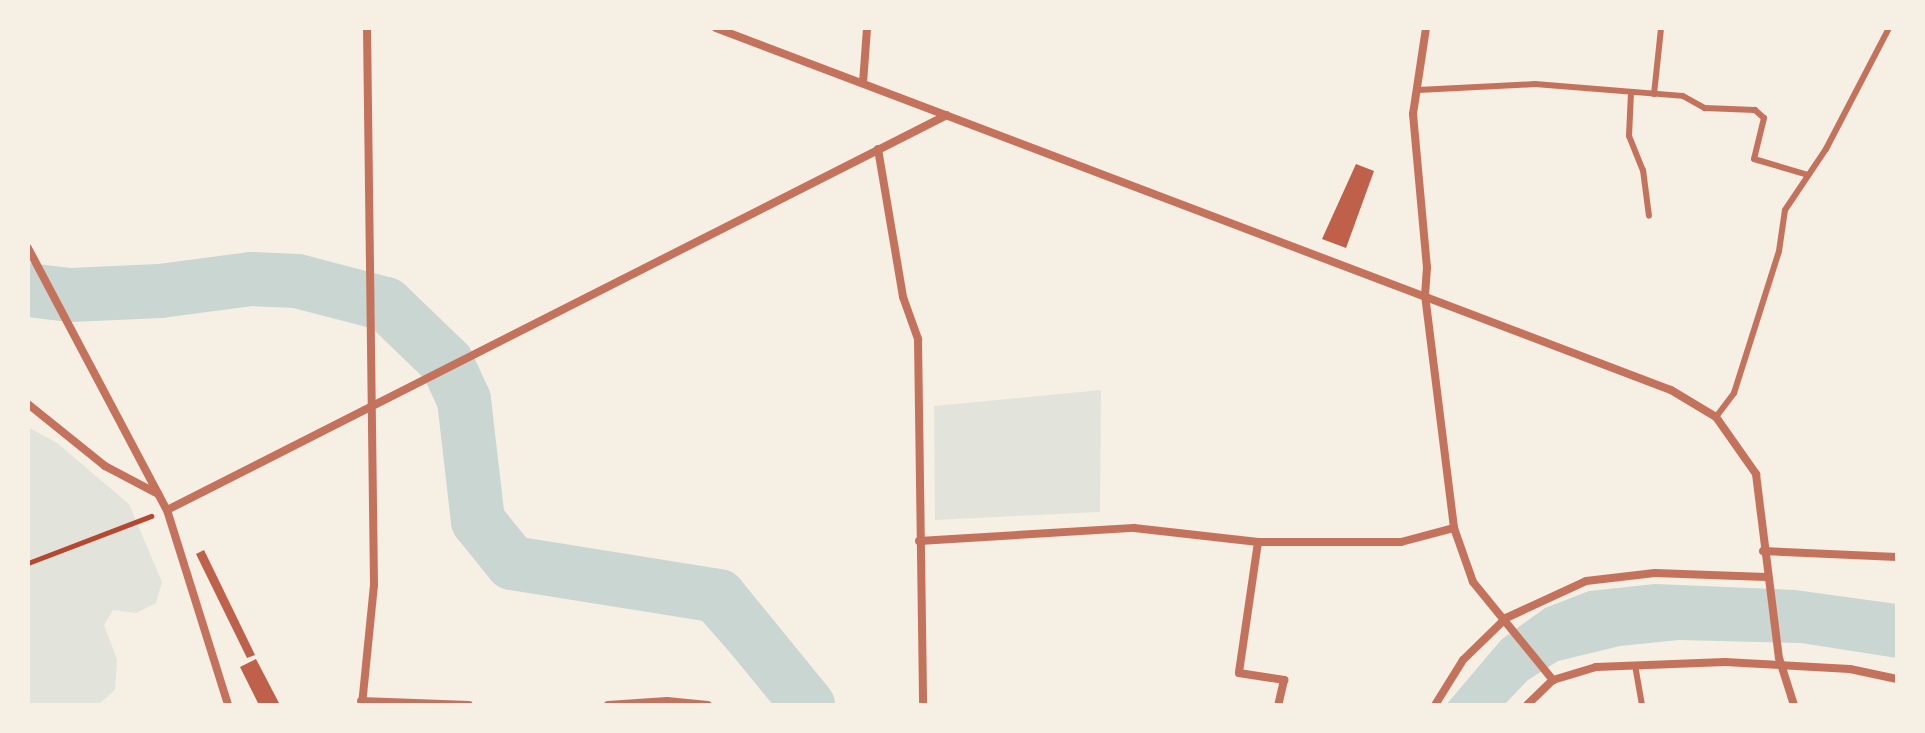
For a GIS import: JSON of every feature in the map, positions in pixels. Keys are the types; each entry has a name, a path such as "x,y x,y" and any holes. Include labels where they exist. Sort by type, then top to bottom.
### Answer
{"street":[{"path":"367,28 374,313 374,585 362,703 469,705"},
{"path":"716,28 1671,390 1716,417 1756,474 1766,580 1780,662 1794,705"},
{"path":"863,83 867,28"},
{"path":"1426,28 1413,114 1427,267 1425,295 1454,528 1473,582 1514,627 1551,677"},
{"path":"167,510 947,115"},
{"path":"878,149 903,297 918,339 923,705"},
{"path":"28,248 167,510 228,705"},
{"path":"28,404 105,466 158,494"},
{"path":"919,541 1134,528 1258,542 1401,542 1454,528"},
{"path":"1258,542 1239,673 1284,680 1278,705"},
{"path":"1763,551 1897,557"},
{"path":"1435,705 1463,660 1506,618 1586,581 1655,573 1766,580"},
{"path":"1527,705 1551,677 1596,667 1780,662 1850,669 1897,679"},
{"path":"608,705 667,701 708,705"}],"lane":[{"path":"1654,94 1661,28"},
{"path":"1716,417 1734,393 1779,251 1785,210 1808,175 1889,28"},
{"path":"1418,90 1535,84 1683,96 1705,108 1755,110 1764,118 1754,159 1808,175"},
{"path":"1631,92 1629,136 1643,170 1649,216"},
{"path":"1635,665 1642,705"}],"path":[{"path":"28,563 167,510"}],"shaded area":[{"path":"1101,390 1100,512 935,520 934,406"},
{"path":"28,427 57,443 129,504 162,582 156,603 136,613 113,610 104,625 117,659 115,690 100,703 28,705"},
{"path":"663,576 731,590 835,705 776,705"},
{"path":"1655,584 1795,590 1897,604 1897,658 1801,643 1679,640 1620,646 1558,661 1528,680 1504,705 1446,705 1502,639 1545,608 1589,591"}],"building":[{"path":"1356,164 1374,171 1346,248 1322,239"},
{"path":"204,550 255,655 247,658 196,554"},
{"path":"256,659 280,705 259,705 240,667"}],"waterway":[{"path":"28,290 70,295 160,291 251,279 297,281 386,304 447,363 464,400 478,521 512,563 719,596 808,705"}]}
